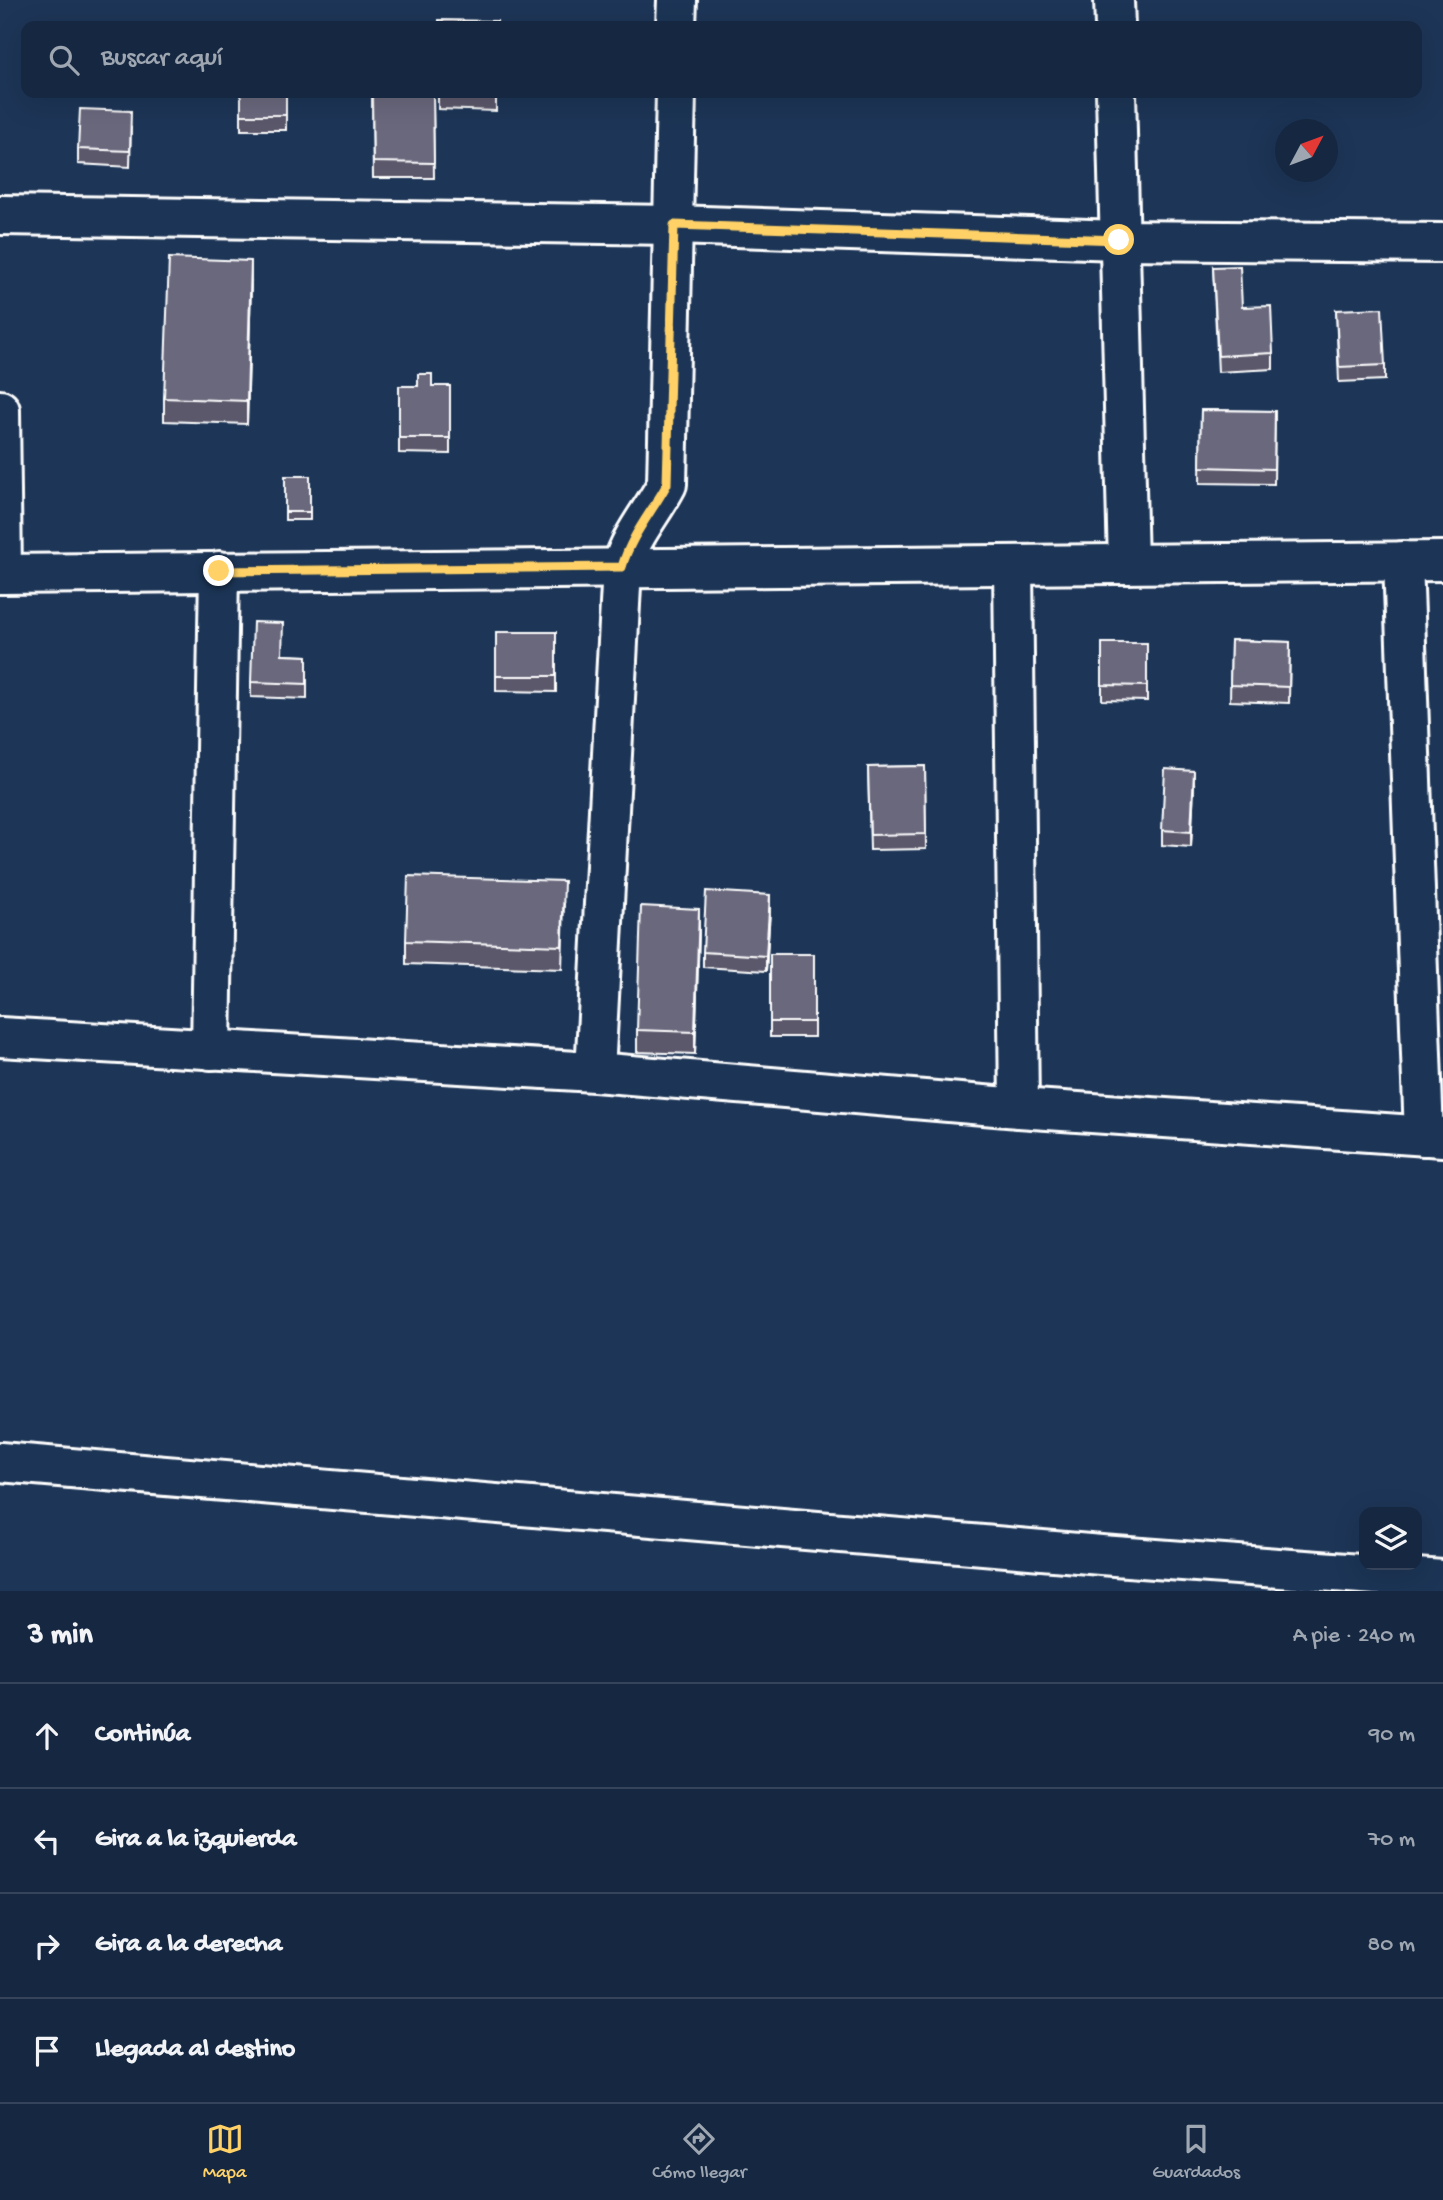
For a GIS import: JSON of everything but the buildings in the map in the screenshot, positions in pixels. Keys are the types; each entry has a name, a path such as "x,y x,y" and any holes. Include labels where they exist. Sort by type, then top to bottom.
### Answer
{"street":[{"path":"676,21 677,0"},
{"path":"1114,0 1115,21"},
{"path":"595,1072 622,567 633,536 667,484 676,98"},
{"path":"1116,98 1128,564"},
{"path":"0,215 674,225 1119,240 1443,243"},
{"path":"0,410 1,574 1443,561"},
{"path":"0,1037 595,1072 1019,1108 1434,1136 1403,561"},
{"path":"1013,565 1019,1108"},
{"path":"211,1050 219,571"},
{"path":"0,1462 1087,1553 1443,1580"}],"route":[{"path":"219,571 622,567 633,536 667,484 674,225 1119,240"}]}
